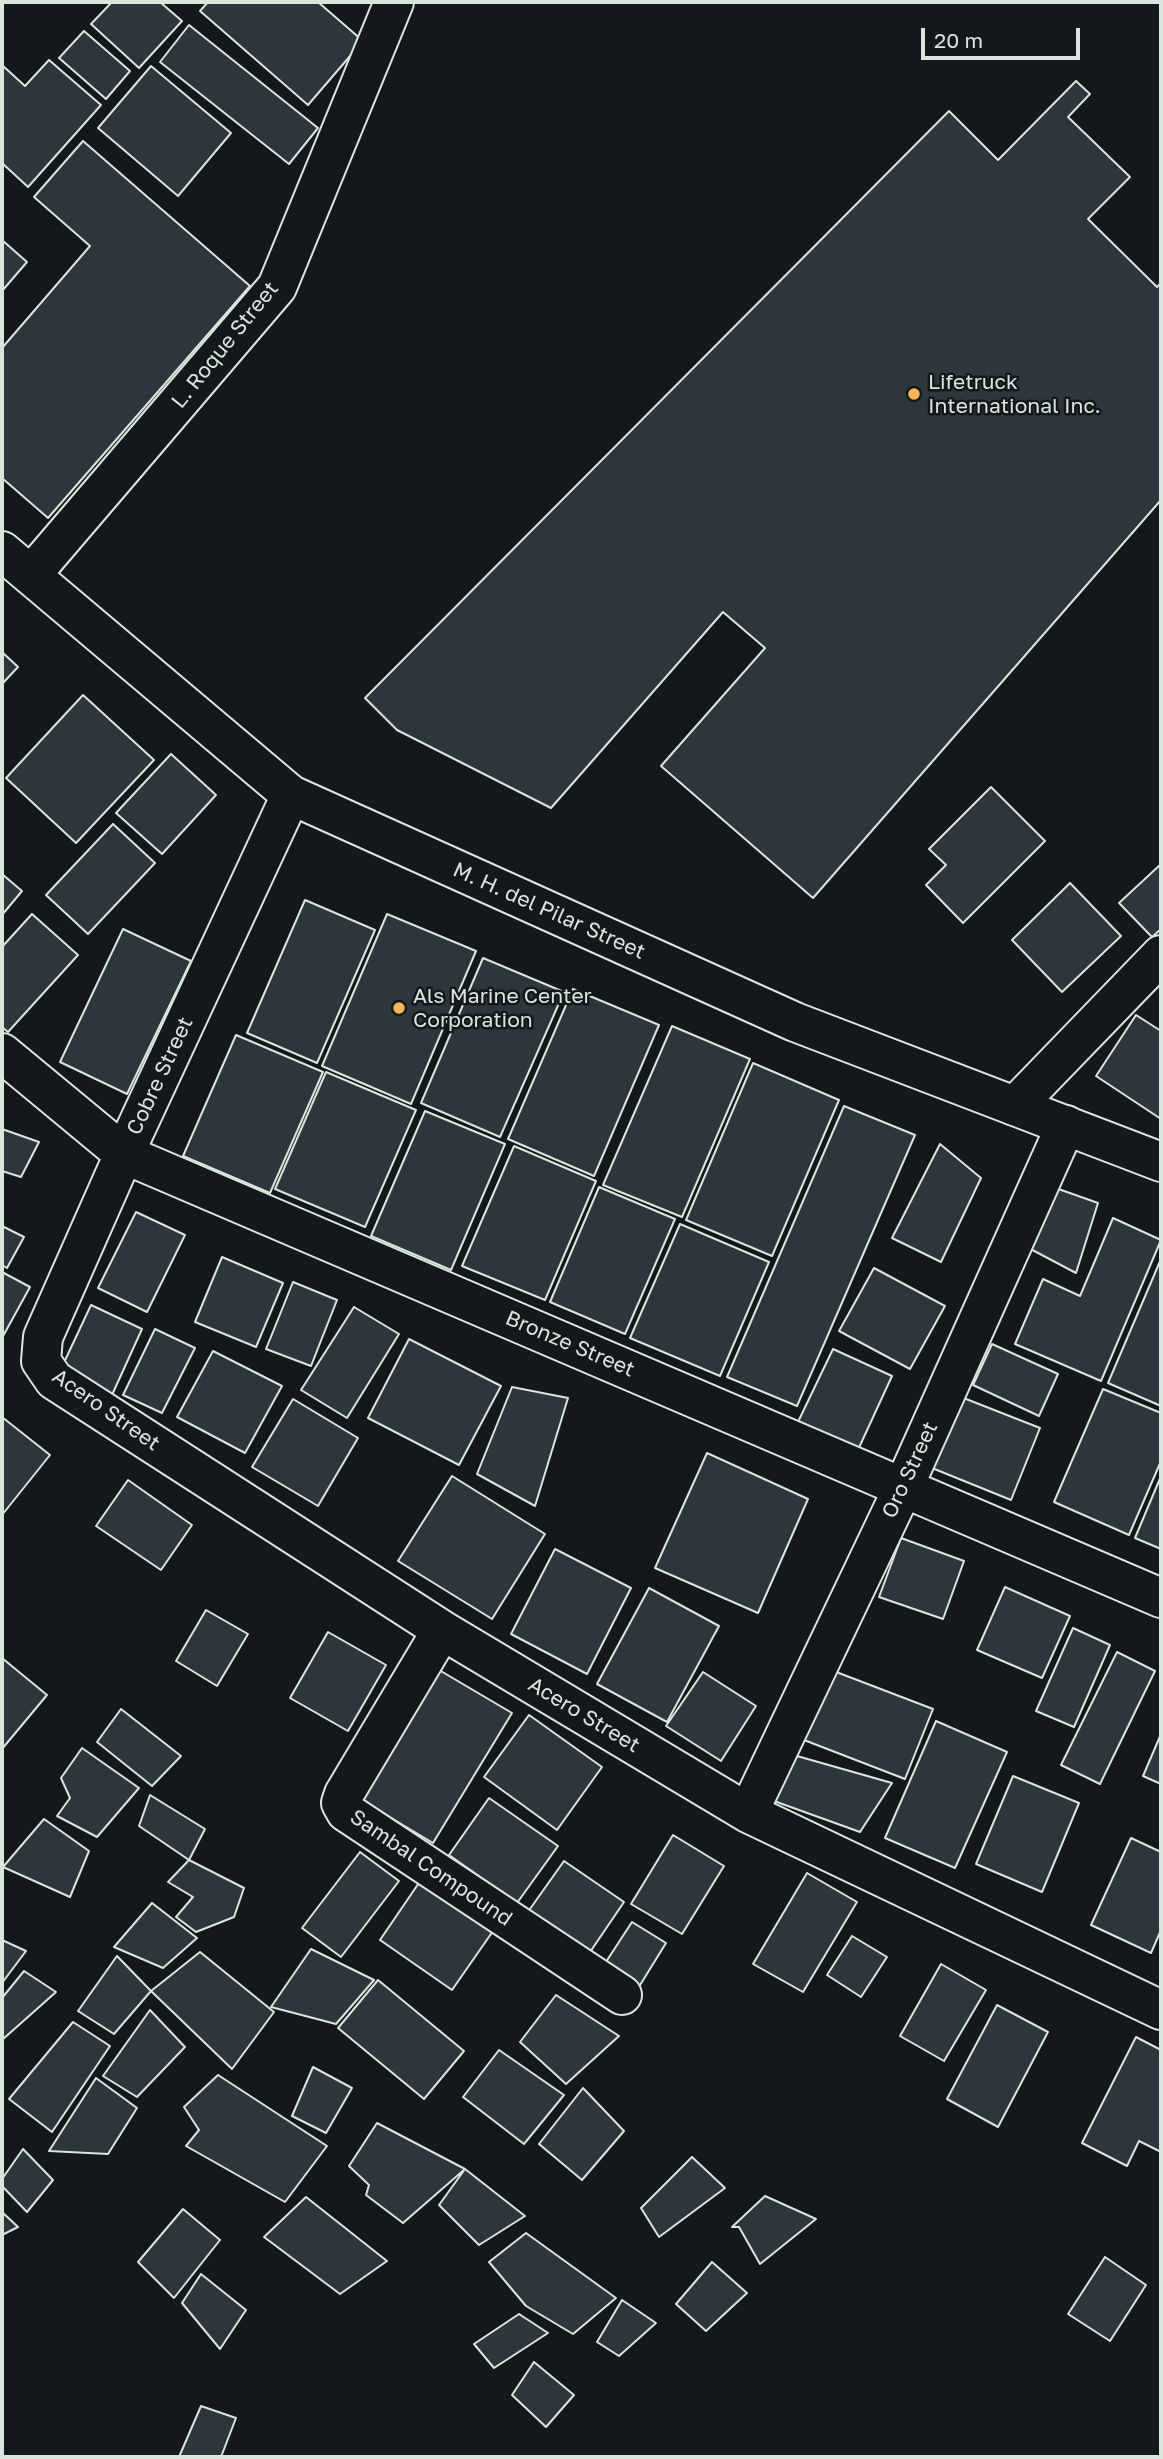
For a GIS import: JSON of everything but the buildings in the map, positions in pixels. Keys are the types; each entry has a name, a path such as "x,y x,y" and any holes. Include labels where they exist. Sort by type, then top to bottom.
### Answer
{"street":[{"name":"L. Roque Street","path":"31,575 277,287 394,2"},
{"name":"M. H. del Pilar Street","path":"2,551 291,795 795,1022 1161,1162"},
{"name":"Cobre Street","path":"41,1361 43,1336 124,1154 291,795"},
{"path":"1015,1106 1161,955"},
{"name":"Bronze Street","path":"2,1053 124,1154 1161,1598"},
{"name":"Oro Street","path":"748,1813 904,1486 1066,1125"},
{"name":"Acero Street","path":"41,1361 54,1380 442,1629 748,1813 1161,2010"},
{"name":"Sambal Compound","path":"442,1629 341,1803 346,1812 622,1996"}],"place":[{"name":"Lifetruck International Inc.","path":"914,394"},
{"name":"Als Marine Center Corporation","path":"399,1008"}]}
